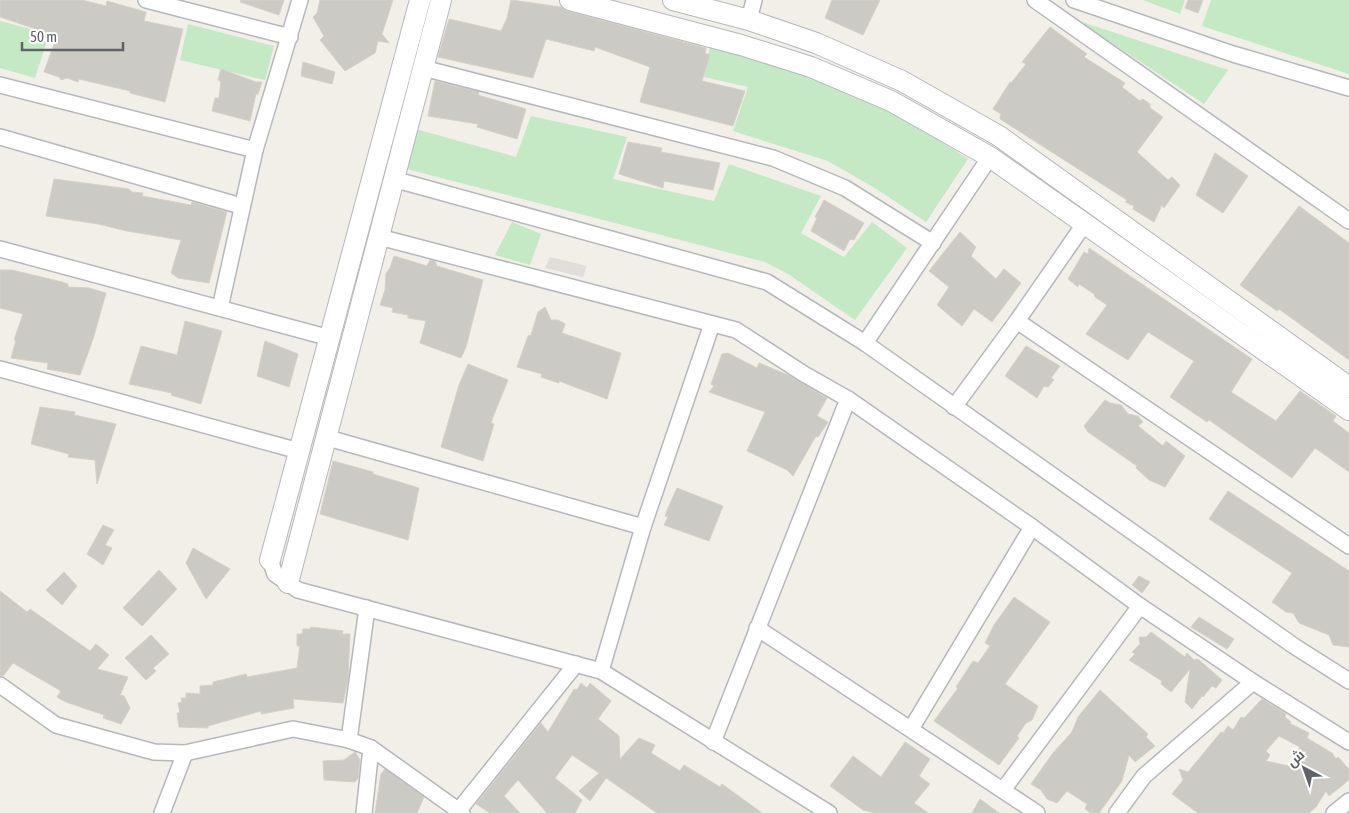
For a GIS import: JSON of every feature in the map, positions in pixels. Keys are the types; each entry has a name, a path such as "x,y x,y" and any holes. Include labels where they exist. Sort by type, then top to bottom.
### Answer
{"street":[{"path":"146,0 290,37"},
{"path":"220,308 241,206 255,150 300,0"},
{"path":"420,0 270,560 275,574 298,590 601,671 828,813"},
{"path":"288,583 328,438 440,0"},
{"path":"570,0 741,46 810,67 892,101 990,157 1349,410"},
{"path":"673,0 749,20 816,43 902,81 1000,136 1349,387"},
{"path":"749,20 754,0"},
{"path":"1035,0 1349,221"},
{"path":"1074,0 1233,54 1349,88"},
{"path":"423,68 772,158 845,188 932,243"},
{"path":"0,85 255,150"},
{"path":"0,137 241,206"},
{"path":"865,343 990,157"},
{"path":"394,178 767,282 865,343 1294,646 1349,680"},
{"path":"954,407 1085,223"},
{"path":"378,237 736,330 804,374 848,399 1032,527 1140,606 1253,682 1349,742"},
{"path":"0,249 330,338"},
{"path":"1017,321 1349,546"},
{"path":"601,671 643,527 712,324"},
{"path":"0,369 299,451"},
{"path":"713,742 848,399"},
{"path":"328,438 643,527"},
{"path":"911,729 1032,527"},
{"path":"1004,790 1140,606"},
{"path":"349,740 367,608"},
{"path":"757,628 1037,813"},
{"path":"0,685 56,725 154,752 185,752 293,729 349,740 371,748 460,812 576,664"},
{"path":"1117,813 1144,776 1253,682"},
{"path":"364,813 371,748"},
{"path":"162,813 185,752"},
{"path":"1334,813 1349,801"}],"shaded area":[{"path":"550,257 587,266 583,277 545,268"}],"green space":[{"path":"1143,0 1185,0 1180,14"},
{"path":"1211,0 1349,0 1349,74 1202,26"},
{"path":"0,21 49,34 35,78 0,68"},
{"path":"1079,21 1228,70 1204,104"},
{"path":"188,24 274,46 265,80 180,60"},
{"path":"711,43 838,85 905,118 968,159 926,222 878,190 828,161 733,131 748,87 704,77"},
{"path":"531,116 627,137 613,179 714,201 729,164 821,196 801,233 844,257 872,222 907,248 855,320 788,274 765,262 403,168 412,128 516,157"},
{"path":"512,222 541,234 530,265 495,255"}],"building":[{"path":"0,0 82,0 106,6 107,1 146,12 144,21 183,29 165,102 130,93 130,91 79,79 78,82 67,78 61,80 59,77 44,72 57,36 0,17"},
{"path":"241,0 284,0 279,15 240,2"},
{"path":"320,0 393,0 382,34 389,43 378,41 375,53 345,71 320,40 324,36 313,17 317,13"},
{"path":"511,0 561,7 567,11 706,48 705,54 710,54 702,81 745,91 733,126 640,102 650,67 595,47 594,51 546,39 533,78 438,57 449,19 501,31 507,18"},
{"path":"832,0 880,0 863,35 825,18"},
{"path":"1188,0 1203,0 1198,13 1185,8"},
{"path":"1050,27 1087,54 1084,57 1125,83 1122,87 1140,101 1143,99 1150,104 1150,108 1163,117 1137,152 1168,180 1172,177 1180,185 1164,208 1162,205 1154,222 1133,209 1134,206 1125,202 1127,200 1000,119 1001,114 993,109 1010,82 1026,64 1022,62"},
{"path":"303,62 335,72 332,84 301,76"},
{"path":"221,69 256,82 262,82 258,94 256,94 250,121 212,111 215,98 219,98 221,82 218,80"},
{"path":"435,81 479,92 478,95 526,109 517,139 477,127 478,124 428,116"},
{"path":"628,142 662,148 661,152 720,163 713,190 664,181 663,188 619,174"},
{"path":"1215,153 1248,176 1223,213 1196,195"},
{"path":"54,179 129,189 132,192 143,193 142,196 191,205 192,202 227,212 209,283 178,278 171,273 181,240 46,216"},
{"path":"824,200 864,223 854,240 850,239 844,251 811,231 817,218 815,217"},
{"path":"1299,206 1349,243 1349,360 1279,309 1277,311 1240,285"},
{"path":"960,232 976,247 971,256 996,279 1004,269 1021,283 992,322 974,309 962,326 937,305 949,287 929,271"},
{"path":"1089,248 1252,359 1231,392 1276,421 1300,391 1336,416 1333,421 1349,433 1349,472 1315,448 1292,478 1209,420 1207,422 1170,397 1194,361 1148,332 1128,360 1086,334 1107,305 1079,284 1078,287 1068,279 1084,252 1088,254"},
{"path":"394,256 427,266 430,260 435,261 437,266 483,280 466,347 461,358 420,343 426,321 408,318 408,315 392,312 393,308 380,305 385,290 386,273"},
{"path":"0,270 12,270 62,282 68,284 68,287 89,288 106,293 93,339 80,375 47,369 48,363 11,358 16,340 14,340 23,314 0,308"},
{"path":"545,307 551,320 558,320 565,324 562,333 621,353 607,399 559,381 559,383 541,377 542,374 517,367 528,336 531,335 538,312"},
{"path":"185,321 222,331 201,404 171,395 172,393 129,384 141,346 177,355"},
{"path":"265,341 298,354 289,387 257,376"},
{"path":"1026,346 1060,366 1051,378 1054,380 1048,387 1044,386 1037,398 1005,376"},
{"path":"728,353 757,368 759,363 788,375 827,398 817,416 828,422 818,437 816,436 793,476 787,470 747,451 765,412 709,392 714,386 711,384 722,354"},
{"path":"468,364 508,380 491,423 494,424 483,461 441,447 459,385"},
{"path":"1105,400 1121,405 1128,414 1138,416 1143,422 1138,426 1163,446 1166,441 1185,456 1165,487 1149,480 1136,468 1137,466 1088,432 1084,426"},
{"path":"40,407 75,412 74,415 116,424 97,484 95,460 68,457 69,454 31,444"},
{"path":"333,461 419,488 408,540 320,514"},
{"path":"677,488 723,506 709,541 664,525 668,517 665,516"},
{"path":"1228,491 1349,571 1349,647 1333,645 1329,635 1299,623 1293,613 1286,612 1272,602 1292,573 1209,519"},
{"path":"103,525 114,530 105,545 112,548 103,565 87,554"},
{"path":"193,548 230,569 206,599 186,563"},
{"path":"159,570 177,589 142,626 123,608"},
{"path":"64,572 77,586 62,605 46,590"},
{"path":"1139,576 1150,582 1142,593 1132,585"},
{"path":"0,591 27,612 30,609 90,651 96,644 109,655 97,669 128,677 120,695 124,696 130,708 121,724 103,718 104,715 57,697 61,691 13,663 3,676 0,676"},
{"path":"1014,597 1050,622 1005,684 1038,706 1032,720 1026,723 1017,736 1019,738 999,765 934,721 958,688 956,687 973,661 978,663 990,646 985,643 994,625"},
{"path":"1199,617 1234,639 1227,649 1191,627"},
{"path":"311,627 343,631 342,634 350,634 348,679 343,703 293,699 294,708 261,714 261,711 208,726 208,728 179,727 177,713 180,713 178,703 182,702 181,698 186,698 186,693 200,694 200,686 213,685 213,682 246,674 247,677 297,668 300,646 297,646 297,634 302,634 303,629 310,629"},
{"path":"1151,632 1185,657 1187,653 1194,660 1198,659 1222,680 1216,688 1212,686 1192,709 1185,702 1190,669 1171,692 1161,684 1162,681 1129,660 1135,654 1132,652 1140,644 1139,637 1146,637"},
{"path":"151,635 169,654 153,668 156,671 146,680 125,658"},
{"path":"581,683 587,688 590,683 611,701 598,719 619,736 620,759 639,738 655,745 651,753 680,771 684,765 720,787 722,784 762,813 657,813 606,778 590,801 579,791 599,773 572,755 555,778 582,800 575,813 547,813 518,780 504,796 520,813 490,813 476,804 541,723 548,732 574,689 577,690"},
{"path":"1100,690 1148,734 1146,737 1155,746 1135,762 1129,755 1122,781 1099,813 1091,813 1085,809 1087,804 1067,791 1057,803 1047,799 1041,790 1031,784 1053,753 1072,732 1078,717"},
{"path":"1262,699 1286,714 1285,717 1291,722 1289,723 1309,733 1307,738 1332,753 1336,759 1338,757 1349,769 1349,780 1329,796 1326,791 1316,807 1309,813 1198,813 1172,794 1183,780 1179,769 1188,772 1221,732 1223,733 1228,726 1233,730 1241,717 1244,718","holes":["1279,736 1300,747 1289,766 1266,761 1270,755 1266,751"]},
{"path":"905,742 930,759 919,776 930,784 914,803 928,813 875,813 863,810 830,786 853,756 881,777"},
{"path":"355,752 360,760 358,778 355,782 324,780 323,761 344,760"},
{"path":"385,769 424,797 417,813 375,813 381,774"},
{"path":"980,799 999,813 972,813"}]}
